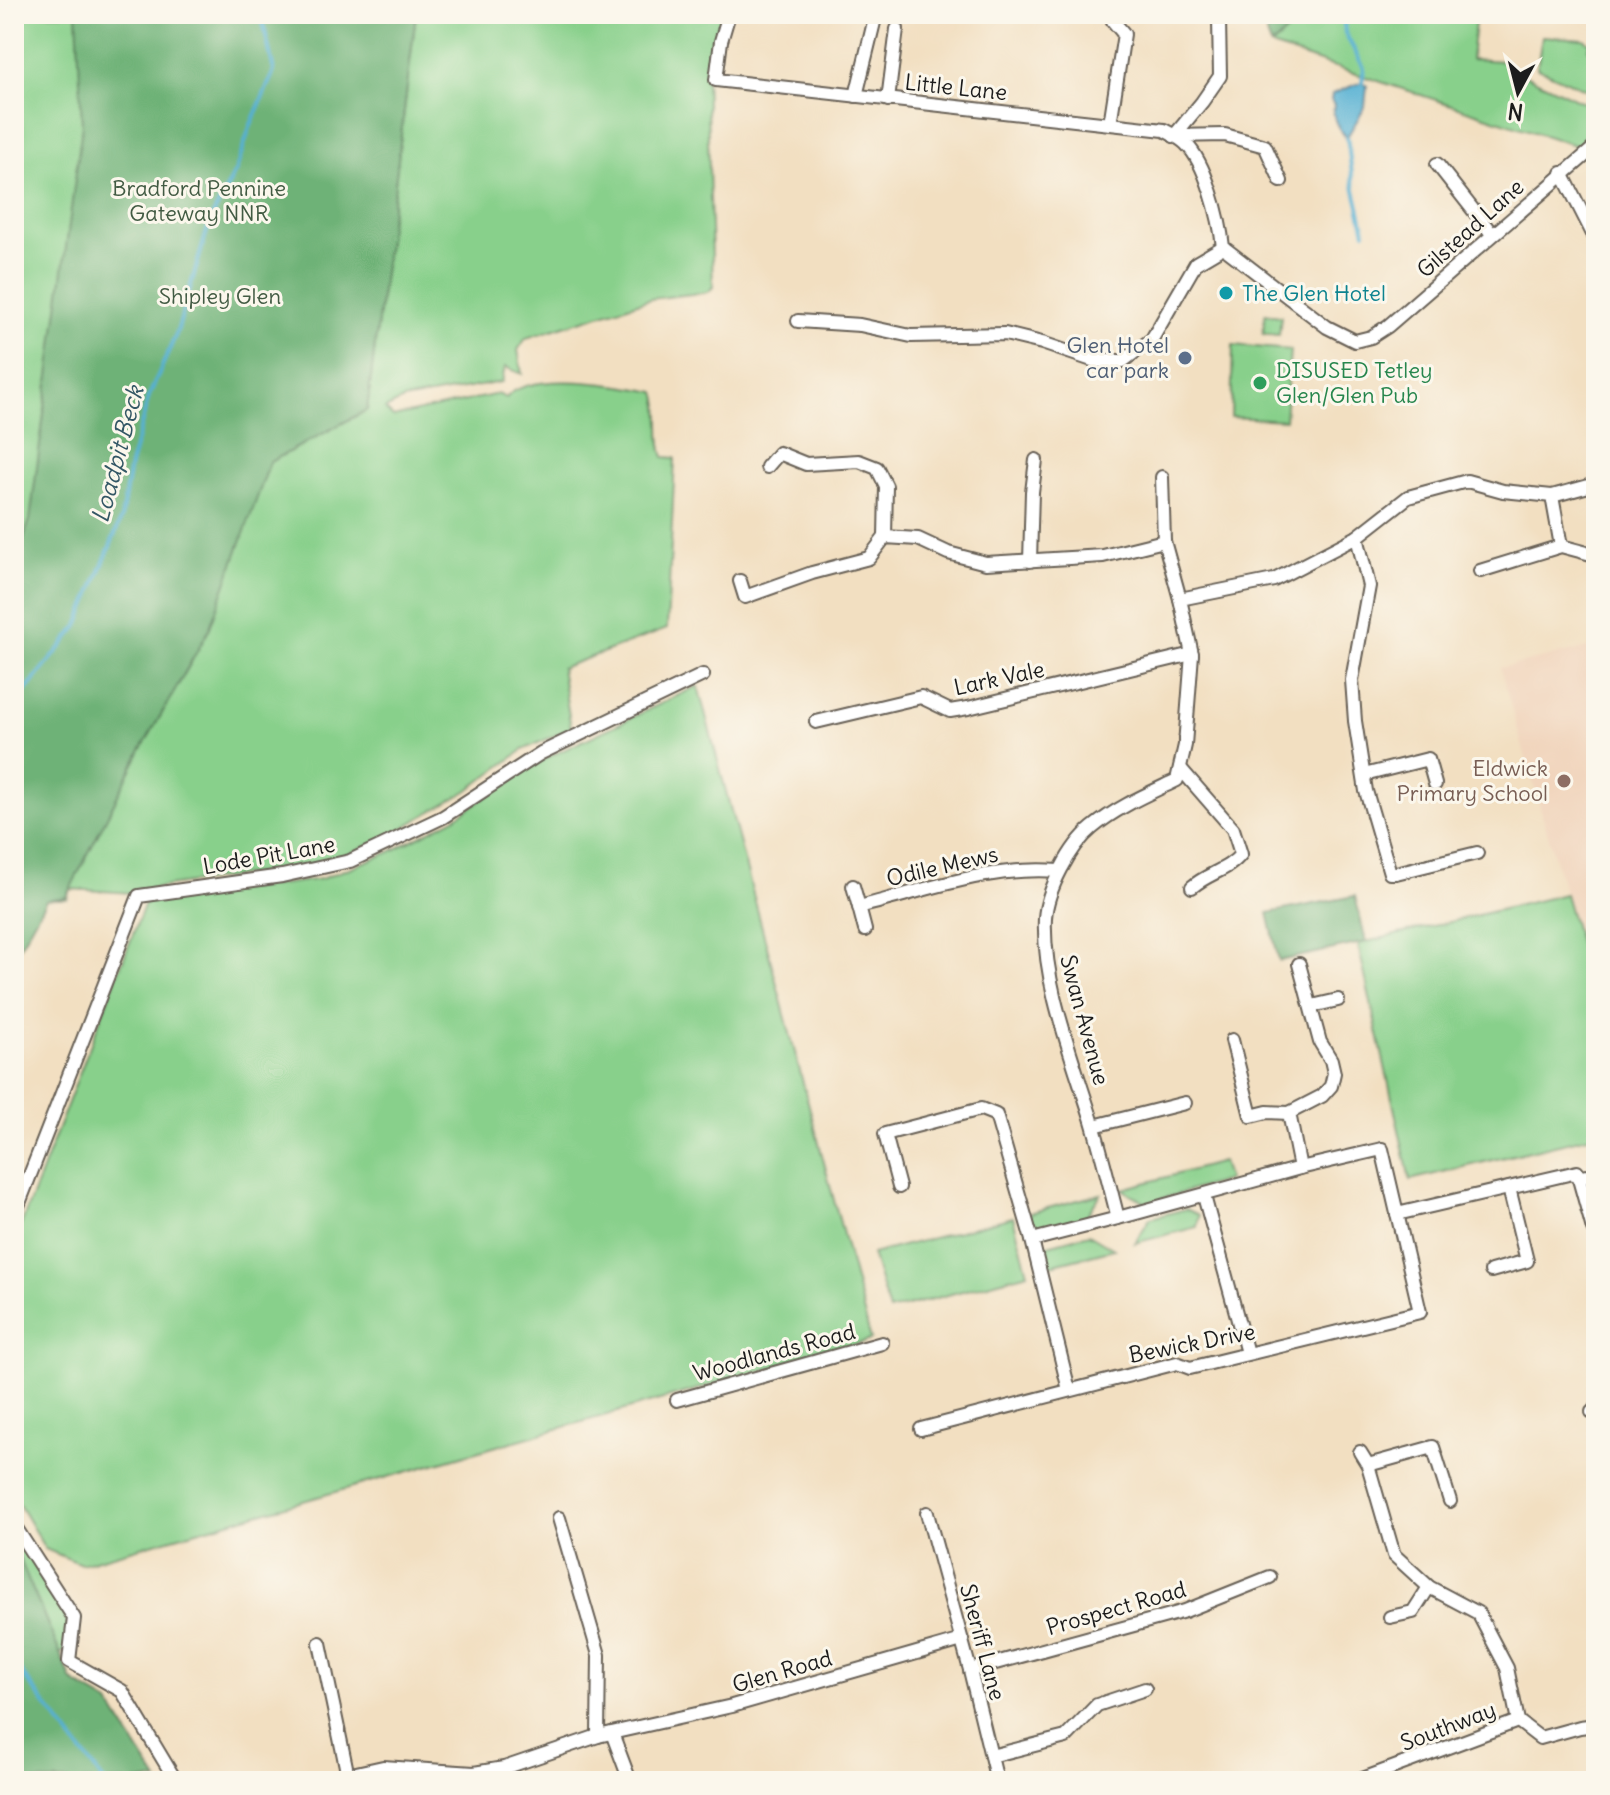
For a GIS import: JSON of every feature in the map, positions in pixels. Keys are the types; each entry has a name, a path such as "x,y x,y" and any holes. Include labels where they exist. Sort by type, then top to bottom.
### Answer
{"street":[{"name":"Little Lane","path":"729,14 721,41 716,80 1164,130 1187,144 1206,177 1221,226 1223,247"},
{"path":"856,96 876,14"},
{"path":"1110,14 1124,34 1110,124"},
{"path":"1174,136 1220,76 1219,19 1216,14"},
{"path":"888,100 897,29"},
{"path":"1174,136 1225,135 1265,146 1281,181"},
{"name":"Gilstead Lane","path":"1223,247 1327,327 1355,341 1371,337 1388,326 1596,146"},
{"path":"1437,164 1492,234"},
{"path":"1562,173 1596,240"},
{"path":"798,321 860,325 911,336 1005,334 1095,361 1123,361 1152,339 1196,263 1223,247"},
{"path":"740,581 745,597 812,573 869,558 885,537 886,486 877,468 859,461 806,464 779,453 769,442"},
{"path":"767,467 779,453"},
{"path":"1030,561 1036,460"},
{"path":"1162,477 1164,541 1192,654 1185,745 1180,768 1233,829 1241,854 1233,864 1206,874 1192,887"},
{"path":"1180,599 1274,580 1357,537 1408,497 1467,481 1503,491 1552,496 1596,484"},
{"path":"1552,496 1561,546"},
{"path":"885,537 918,539 948,553 986,563 1103,556 1164,541"},
{"path":"1357,537 1369,586 1352,680 1355,721 1364,775 1390,873 1477,853"},
{"path":"1480,571 1561,546 1591,554"},
{"name":"Lark Vale","path":"816,722 921,697 950,711 968,708 1192,654"},
{"name":"Lode Pit Lane","path":"14,1216 139,896 282,876 350,861 443,817 541,753 703,675"},
{"path":"1364,775 1428,759 1435,784"},
{"name":"Swan Avenue","path":"1118,1218 1094,1126 1071,1057 1046,957 1045,914 1059,871 1090,829 1136,799 1177,780 1180,768"},
{"name":"Odile Mews","path":"859,907 999,872 1029,869 1059,871"},
{"path":"853,886 865,930"},
{"path":"1232,1040 1251,1116 1267,1112 1289,1113 1322,1096 1331,1086 1334,1073 1331,1060 1320,1042 1299,964"},
{"path":"1312,1006 1338,1000"},
{"path":"1094,1126 1185,1103"},
{"path":"899,1187 885,1134 981,1109 996,1115 1032,1240 1069,1390"},
{"path":"1289,1113 1300,1168"},
{"path":"1032,1240 1382,1149 1397,1214 1577,1172 1593,1229 1596,1228"},
{"path":"1578,1178 1596,1174"},
{"path":"1491,1271 1527,1261 1509,1188"},
{"path":"1204,1196 1247,1353"},
{"name":"Bewick Drive","path":"921,1429 1177,1363 1190,1368 1420,1312 1397,1214"},
{"name":"Woodlands Road","path":"677,1400 882,1343"},
{"path":"1368,1465 1433,1447 1450,1501"},
{"path":"1360,1452 1368,1465 1394,1555 1429,1587 1478,1613 1507,1668 1518,1721"},
{"name":"Sheriff Lane","path":"927,1513 997,1781"},
{"path":"559,1518 599,1655 598,1736"},
{"path":"14,1525 74,1618 69,1661 122,1691 176,1781"},
{"name":"Prospect Road","path":"970,1670 1185,1611 1270,1577"},
{"path":"1390,1617 1413,1612 1429,1587"},
{"name":"Glen Road","path":"320,1643 348,1778 383,1767 474,1773 504,1768 598,1736 732,1706 962,1640"},
{"path":"991,1756 1066,1737 1097,1705 1145,1689"},
{"name":"Southway","path":"1357,1781 1518,1721 1540,1738 1596,1725"},
{"path":"612,1733 630,1781"}],"shaded area":[{"name":"Eldwick Primary School","path":"1596,646 1596,1001 1500,668"}],"green space":[{"name":"Bradford Pennine Gateway NNR","path":"14,14 409,14 367,410 416,14 722,14 706,77 713,287 708,292 650,299 526,338 518,350 522,374 505,367 502,382 403,400 385,409 393,417 498,394 506,398 518,389 555,382 600,384 656,392 664,457 675,458 667,629 561,668 571,728 523,750 467,791 385,838 341,857 296,868 135,889 132,893 70,889 67,899 46,899 14,953","holes":["193,658 141,750 184,663"]},
{"name":"Shipley Glen","path":"77,14 416,14 367,410 270,462 209,630 141,750 66,897 46,900 14,957 14,564 30,520 82,126"},
{"path":"1261,14 1307,14 1271,46"},
{"path":"1307,14 1476,14 1471,59 1504,61 1516,71 1596,108 1593,116 1596,118 1596,132 1580,147 1271,46"},
{"path":"1542,36 1584,39 1590,43 1588,49 1596,52 1596,94 1537,68"},
{"path":"1265,314 1281,316 1279,335 1263,334"},
{"name":"DISUSED Tetley Glen/Glen Pub","path":"1233,345 1290,350 1285,420 1231,417"},
{"path":"698,686 871,1340 81,1564 45,1549 14,1496 14,1243 145,903 321,879 390,852 453,819 540,761"},
{"path":"1565,894 1596,1001 1596,1135 1410,1180 1358,944"},
{"path":"1355,896 1366,942 1279,961 1268,913"},
{"path":"1222,1162 1228,1180 1146,1203 1122,1189"},
{"path":"1101,1194 1085,1218 1040,1229 1032,1223 1029,1213"},
{"path":"1186,1209 1199,1215 1197,1227 1135,1243 1150,1218"},
{"path":"1013,1217 1028,1273 889,1311 872,1254"},
{"path":"1089,1234 1114,1249 1043,1267 1042,1253 1048,1245"},
{"path":"14,1531 45,1576 65,1614 70,1632 68,1646 58,1655 14,1623"},
{"path":"14,1546 72,1681 109,1703 158,1781 14,1781"}],"water":[{"path":"1362,82 1367,86 1365,107 1347,137 1336,122 1332,94"}],"waterway":[{"name":"Loadpit Beck","path":"14,705 78,626 121,519 130,465 149,396 177,332 210,221 236,170 274,71 261,14"},
{"path":"1343,14 1345,33 1364,68 1362,82"},
{"path":"1347,137 1365,232"},
{"name":"Loadpit Beck","path":"14,1663 104,1781"}],"place":[{"name":"The Glen Hotel","path":"1226,293"},
{"name":"Glen Hotel car park","path":"1185,358"},
{"name":"DISUSED Tetley Glen/Glen Pub","path":"1260,383"},
{"name":"Eldwick Primary School","path":"1564,781"}]}
